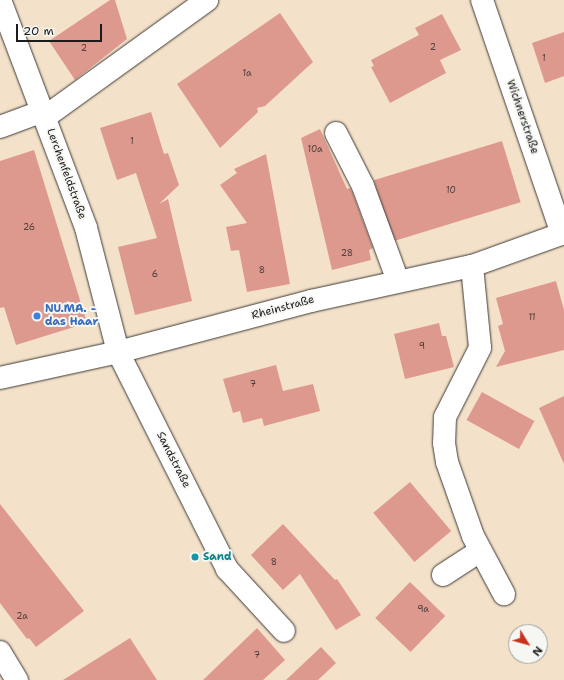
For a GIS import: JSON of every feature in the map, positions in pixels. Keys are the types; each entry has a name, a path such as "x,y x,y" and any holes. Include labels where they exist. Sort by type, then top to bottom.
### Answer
{"street":[{"name":"Lerchenfeldstraße","path":"0,0 86,228 118,352"},
{"path":"0,127 44,114 207,0"},
{"name":"Wichnerstraße","path":"482,0 563,234"},
{"path":"336,133 363,186 398,281"},
{"name":"Rheinstraße","path":"0,378 118,352 398,281 472,266 563,234"},
{"path":"472,266 480,348 444,417 444,443 447,462 480,551 504,594"},
{"name":"Sandstraße","path":"118,352 227,569 284,631"},
{"path":"443,575 480,551"},
{"path":"0,652 17,680"}],"building":[{"path":"110,0 115,0 127,39 75,80 49,41"},
{"path":"280,13 313,62 265,106 257,108 258,112 220,148 177,84"},
{"path":"442,14 461,50 440,60 446,73 390,103 371,67 374,66 371,60 419,35 415,28"},
{"path":"564,32 564,76 545,83 532,43"},
{"path":"151,112 164,154 168,153 179,185 159,204 168,199 192,301 135,315 118,247 157,238 136,173 117,180 100,128"},
{"path":"320,129 347,189 350,188 352,191 373,248 369,250 371,260 332,270 301,138"},
{"path":"502,141 521,202 393,241 374,180"},
{"path":"34,150 87,323 16,345 4,307 0,308 0,161"},
{"path":"266,154 290,284 247,292 239,250 231,251 226,227 247,223 220,185 237,173 234,169"},
{"path":"556,281 564,310 564,350 496,367 505,351 498,326 503,324 496,298"},
{"path":"439,323 442,336 446,336 454,367 405,379 394,334"},
{"path":"276,365 283,391 313,384 320,411 264,426 262,418 243,423 240,411 233,413 223,379"},
{"path":"482,392 534,421 519,449 466,420"},
{"path":"564,396 564,464 539,408"},
{"path":"410,482 451,531 414,562 373,513"},
{"path":"0,504 84,611 36,647 29,638 27,639 0,603"},
{"path":"283,524 335,580 337,579 361,615 336,630 300,574 283,590 251,555"},
{"path":"410,582 445,616 411,652 375,618"},
{"path":"257,628 285,660 263,680 203,680"},
{"path":"130,638 157,680 63,680"},
{"path":"321,647 336,663 318,680 286,680"}],"place":[{"name":"NU.MA. - das Haar","path":"37,316"},
{"name":"Sand","path":"195,557"}]}
